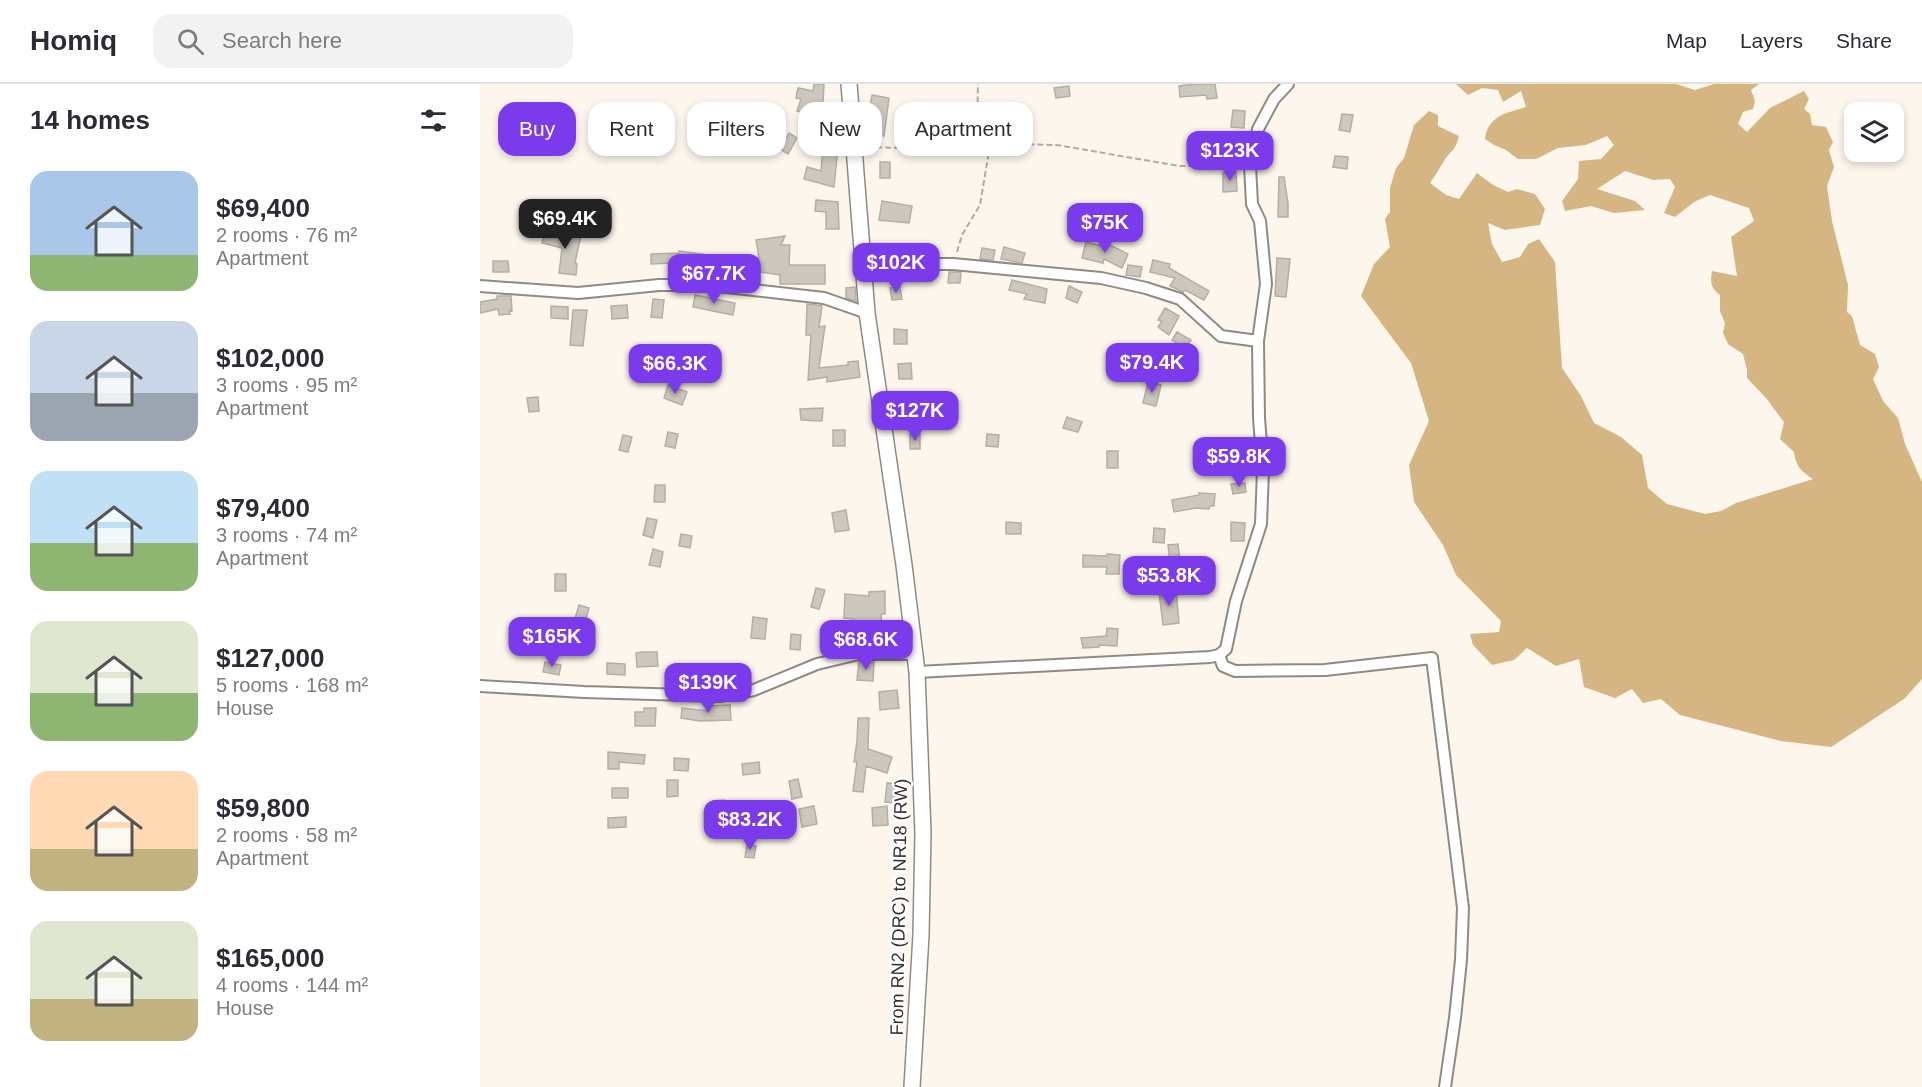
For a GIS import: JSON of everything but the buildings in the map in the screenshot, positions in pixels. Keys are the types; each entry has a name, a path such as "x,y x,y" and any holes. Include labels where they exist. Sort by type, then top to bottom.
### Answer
{"main road":[{"name":"From RN2 (DRC) to NR18 (RW)","path":"849,84 851,102"},
{"name":"From RN2 (DRC) to NR18 (RW)","path":"856,156 867,313 917,672 923,833 921,934 912,1087"}],"street":[{"path":"917,672 1219,656 1226,649 1236,601 1261,524 1263,470 1259,418 1258,341 1266,284 1260,221 1252,204 1250,166 1258,129 1274,99 1288,84"},
{"path":"864,254 924,264 953,264 1101,278 1146,288 1180,299 1221,336 1258,341"},
{"path":"480,286 578,293 659,285 709,285 824,298 867,313"},
{"path":"480,686 720,696 754,690 817,664 859,654 915,654"},
{"path":"1219,656 1223,666 1235,671 1325,670 1432,658 1463,908 1461,960 1445,1087"}],"path":[{"path":"978,84 978,102"},
{"path":"1033,145 1057,145 1179,166 1250,166"},
{"path":"953,264 962,235 980,205 988,156"}],"shaded area":[{"path":"1456,84 1676,84 1695,90 1714,84 1759,84 1751,90 1755,101 1753,109 1743,112 1738,124 1747,132 1770,108 1804,91 1809,99 1804,109 1810,114 1812,125 1826,127 1833,142 1829,150 1834,167 1827,186 1832,221 1848,285 1847,312 1852,316 1860,345 1875,354 1879,367 1873,379 1883,401 1898,418 1905,444 1922,482 1922,679 1904,699 1831,747 1781,741 1680,715 1661,699 1643,703 1632,689 1615,698 1584,687 1579,659 1556,666 1527,648 1514,660 1492,665 1473,645 1470,634 1499,632 1501,621 1456,575 1443,545 1414,502 1409,465 1429,421 1411,363 1361,296 1374,264 1390,247 1385,219 1390,212 1390,188 1396,168 1404,158 1414,125 1429,111 1438,115 1438,126 1459,136 1454,148 1430,183 1446,195 1459,199 1477,173 1493,185 1508,192 1517,189 1535,194 1545,209 1540,225 1505,230 1488,223 1492,244 1502,262 1520,257 1528,244 1539,239 1555,262 1562,368 1581,396 1594,423 1621,437 1642,455 1648,488 1667,504 1705,514 1721,511 1736,503 1813,479 1800,468 1794,452 1780,439 1784,422 1747,378 1743,354 1728,344 1723,333 1725,323 1720,311 1720,295 1712,285 1712,271 1737,276 1731,237 1754,221 1749,208 1710,195 1694,202 1675,217 1664,213 1675,187 1670,179 1653,180 1625,171 1597,189 1635,201 1645,210 1614,213 1591,206 1565,211 1562,201 1578,179 1579,161 1601,159 1614,145 1607,136 1586,145 1558,148 1536,159 1518,159 1485,139 1494,120 1505,113 1526,107 1521,91 1503,102 1498,90 1482,88 1468,95"}]}
